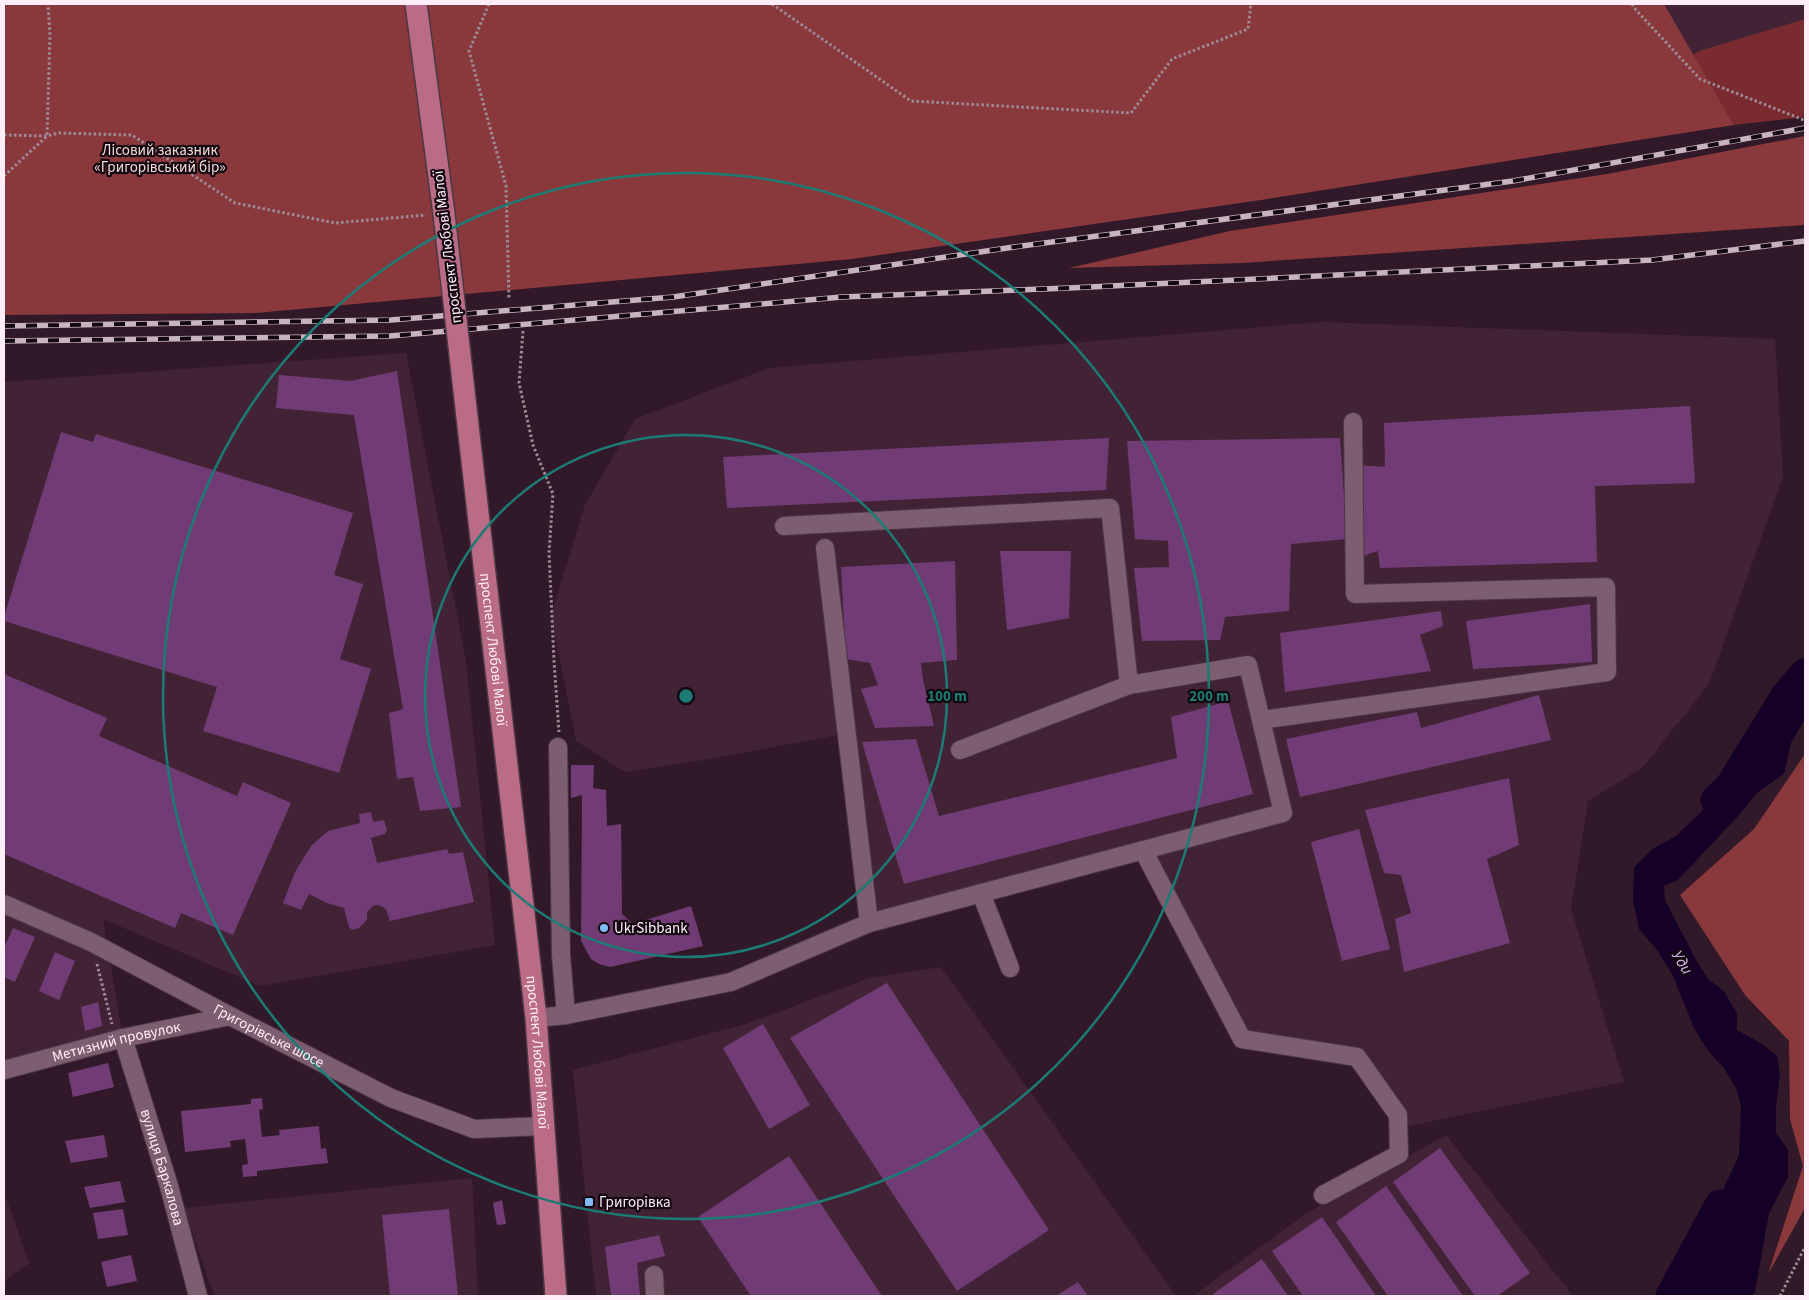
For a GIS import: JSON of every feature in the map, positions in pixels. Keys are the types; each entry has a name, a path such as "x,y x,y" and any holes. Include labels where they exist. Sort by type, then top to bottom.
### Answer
{"main road":[{"name":"проспект Любові Малої","path":"416,4 444,214 536,1018 556,1296"}],"street":[{"path":"1261,720 1607,672 1606,587 1355,594 1353,422"},
{"path":"784,526 1110,508 1129,686"},
{"path":"825,548 869,922"},
{"path":"536,1018 566,1015 731,982 869,922 1283,813 1248,665 1129,686 960,750"},
{"path":"558,747 561,955 566,1015"},
{"path":"1143,850 1242,1039 1357,1057 1398,1115 1399,1154 1323,1195"},
{"path":"981,893 1010,968"},
{"name":"Григорівське шосе","path":"4,904 91,942 230,1016 391,1098 474,1129 544,1126"},
{"name":"Метизний провулок","path":"4,1070 123,1038 230,1016"},
{"name":"вулиця Баркалова","path":"123,1038 169,1186 198,1296"},
{"path":"654,1276 655,1296"}],"path":[{"path":"4,176 47,136 50,35 48,4"},
{"path":"489,4 469,51 506,186 509,300"},
{"path":"772,4 911,101 1131,113 1172,59 1248,29 1251,4"},
{"path":"1632,4 1700,78 1804,120"},
{"path":"4,135 47,136 59,133 132,135 235,203 334,223 444,214"},
{"path":"523,331 519,383 533,445 553,494 549,553 559,724 558,747"},
{"path":"91,942 112,1024 123,1038"},
{"path":"1780,1296 1805,1248"}],"shaded area":[{"path":"1663,4 1805,4 1805,31 1693,55"},
{"path":"1805,19 1805,117 1734,125 1693,55 1699,51"},
{"path":"1322,322 1775,339 1783,477 1709,684 1643,767 1588,801 1571,909 1624,1082 1398,1128 1357,1057 1242,1039 1138,851 869,923 847,733 716,758 625,772 576,741 551,615 585,505 635,419 769,368"},
{"path":"406,353 466,661 495,945 260,986 103,919 123,1038 4,1071 4,382"},
{"path":"941,967 1176,1296 596,1296 573,1070 749,1023 869,978"},
{"path":"1446,1135 1573,1296 1193,1296 1307,1213"},
{"path":"472,1178 478,1296 214,1296 184,1208"},
{"path":"4,1192 29,1263 4,1281"}],"green space":[{"name":"Лісовий заказник «Григорівський бір»","path":"4,4 1664,4 1734,125 1261,200 852,259 256,313 4,315"},
{"path":"1805,136 1805,225 1242,263 1069,268 1230,231 1607,174"},
{"path":"1805,754 1805,1208 1768,1274 1803,1166 1790,1119 1789,1041 1745,995 1680,895 1754,829"}],"water":[{"path":"1805,665 1805,719 1791,743 1784,774 1758,792 1678,880 1664,886 1665,900 1696,960 1709,980 1724,991 1737,1014 1737,1030 1762,1044 1777,1056 1780,1075 1776,1106 1776,1133 1788,1150 1788,1177 1769,1213 1755,1292 1752,1296 1677,1296 1739,1155 1741,1106 1736,1088 1723,1067 1709,1052 1695,1030 1672,974 1657,950 1639,929 1633,900 1634,867 1654,848 1676,836 1701,812 1743,765 1762,740 1782,693"}],"building":[{"path":"397,371 461,807 420,811 413,777 397,779 389,713 403,709 354,415 276,408 279,375 350,381"},
{"path":"1690,406 1695,483 1595,486 1597,562 1380,568 1378,551 1360,557 1357,465 1385,467 1384,423"},
{"path":"61,432 93,442 96,434 353,513 334,575 363,584 340,659 371,669 339,773 203,731 217,687 4,621"},
{"path":"1109,438 1106,490 727,508 723,457"},
{"path":"1340,438 1347,539 1291,544 1289,611 1225,617 1220,640 1142,641 1134,568 1169,567 1168,541 1135,539 1127,441"},
{"path":"1000,551 1071,551 1069,618 1007,630"},
{"path":"955,561 957,660 921,663 934,726 875,728 861,689 878,685 870,663 846,659 841,567"},
{"path":"1590,604 1592,662 1473,669 1466,621"},
{"path":"1441,611 1443,626 1420,635 1431,671 1285,692 1280,633"},
{"path":"4,674 107,718 99,736 237,796 243,782 291,803 233,935 181,913 175,928 4,854"},
{"path":"1539,695 1551,740 1300,797 1286,739 1417,712 1421,728"},
{"path":"1228,701 1253,794 904,884 862,742 916,739 939,816 1177,758 1171,717"},
{"path":"571,765 594,765 593,788 606,790 607,826 621,824 622,914 633,924 691,906 703,946 610,967 599,964 591,959 581,941 582,795 571,798"},
{"path":"1509,778 1519,845 1487,859 1510,943 1404,972 1395,919 1411,913 1401,875 1384,873 1365,810"},
{"path":"371,812 373,822 384,820 387,830 385,834 371,838 377,863 447,849 449,854 463,852 474,902 390,921 386,909 379,905 374,905 367,912 367,919 364,923 359,928 352,930 349,927 344,908 327,903 309,894 301,910 283,903 295,872 311,846 328,831 360,823 359,814"},
{"path":"1359,829 1390,949 1342,961 1311,842"},
{"path":"13,928 35,937 15,982 4,977 4,948"},
{"path":"55,952 75,961 59,1000 39,991"},
{"path":"887,983 1049,1230 957,1291 790,1038"},
{"path":"98,1002 102,1026 85,1031 81,1007"},
{"path":"763,1024 810,1105 769,1129 723,1048"},
{"path":"108,1063 114,1087 73,1097 68,1073"},
{"path":"262,1098 263,1109 259,1110 262,1137 280,1135 279,1130 319,1126 321,1149 326,1148 328,1163 257,1171 257,1176 243,1177 242,1165 248,1164 245,1139 230,1141 231,1147 185,1152 181,1111 251,1104 251,1099"},
{"path":"104,1135 108,1157 71,1163 65,1141"},
{"path":"1440,1148 1530,1273 1497,1296 1475,1296 1393,1182"},
{"path":"789,1156 882,1296 751,1296 698,1217"},
{"path":"120,1181 125,1202 90,1208 84,1187"},
{"path":"1386,1186 1463,1296 1388,1296 1336,1222"},
{"path":"502,1200 506,1224 497,1225 493,1203"},
{"path":"123,1209 128,1235 98,1239 93,1213"},
{"path":"449,1209 458,1296 390,1296 382,1215"},
{"path":"1322,1217 1376,1296 1303,1296 1272,1251"},
{"path":"659,1235 665,1256 637,1263 640,1296 611,1296 605,1247"},
{"path":"131,1255 137,1281 107,1287 101,1262"},
{"path":"1262,1259 1288,1296 1214,1296 1213,1294"},
{"path":"1078,1282 1088,1296 1056,1296"}],"waterway":[{"name":"Уди","path":"1716,800 1730,787 1786,696 1805,674"},
{"name":"Уди","path":"1671,1296 1720,1205"}],"railway":[{"path":"4,326 391,320 673,297 1014,247 1513,181 1805,128"},
{"path":"4,341 390,336 842,297 1652,260 1805,241"}],"place":[{"name":"UkrSibbank","path":"604,928"},
{"name":"Григорівка","path":"589,1202"}]}
